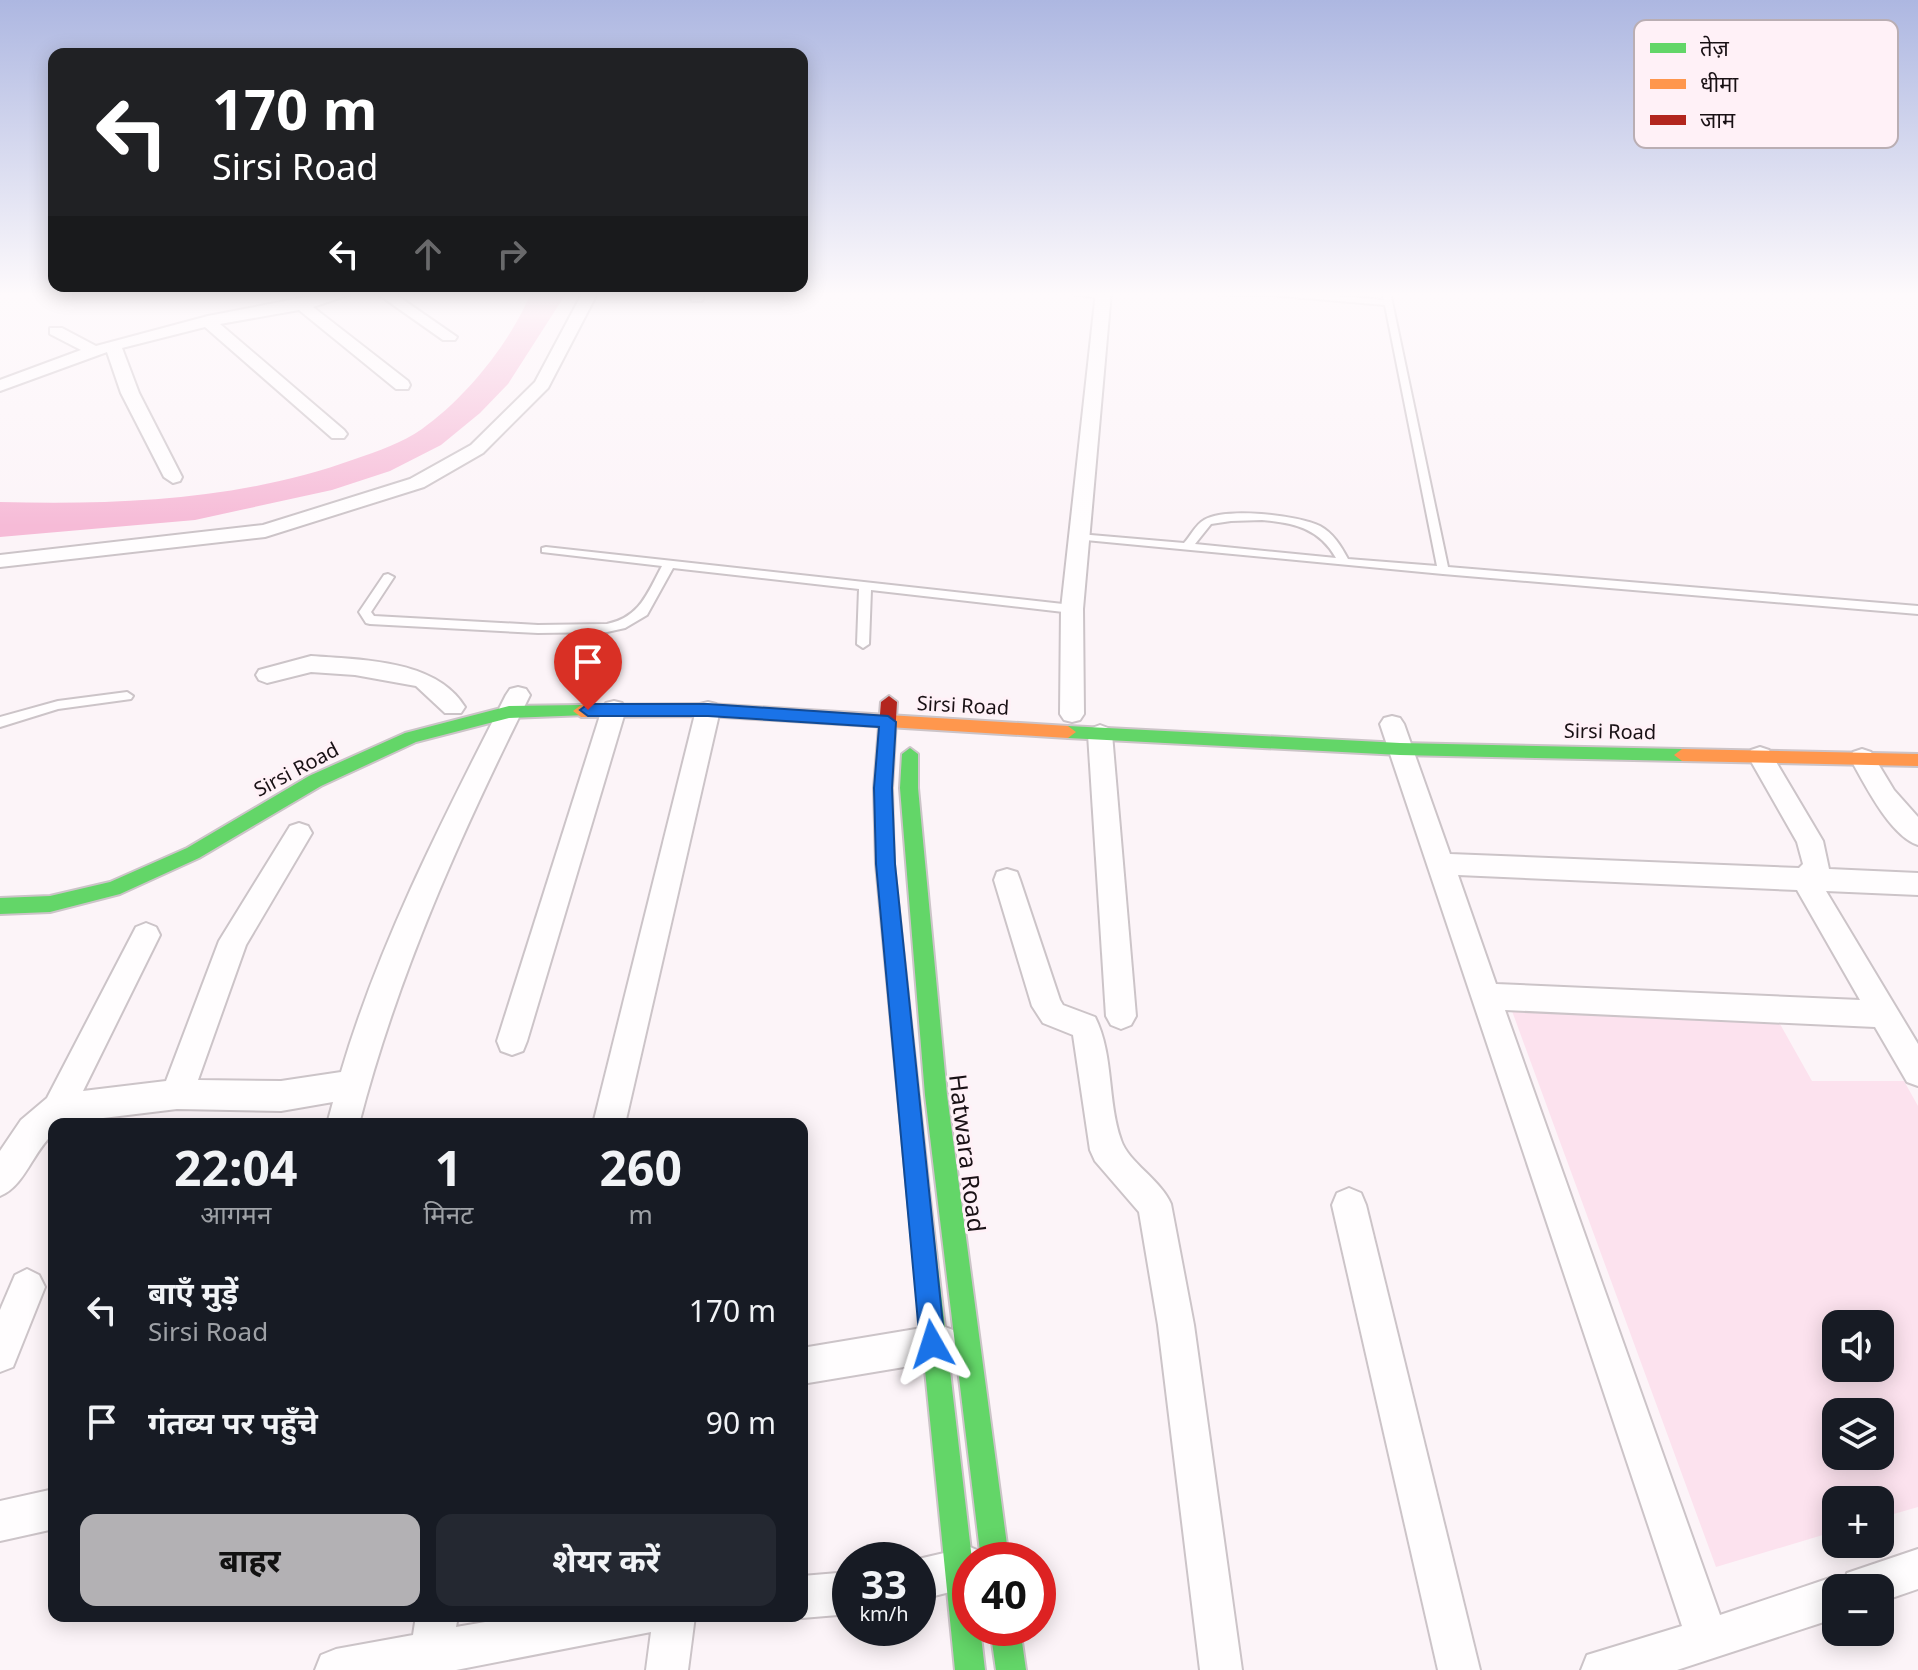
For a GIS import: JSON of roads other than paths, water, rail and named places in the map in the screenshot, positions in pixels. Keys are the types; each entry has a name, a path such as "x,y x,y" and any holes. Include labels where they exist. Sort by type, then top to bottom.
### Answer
{"street":[{"path":"0,386 43,370"},
{"path":"122,370 130,393 173,477"},
{"path":"264,370 338,434"},
{"path":"383,370 402,385"},
{"path":"0,561 265,531 417,483 477,449 542,384 549,370"},
{"path":"1072,714 1072,609 1096,370"},
{"path":"267,675 311,664 355,667 423,680 437,711"},
{"name":"Sirsi Road","path":"127,862 170,845 356,742 437,711 619,692 912,703"},
{"path":"889,702 883,788 885,864 910,1118 950,1340 979,1542"},
{"path":"344,1118 352,1085 414,908 514,703"},
{"name":"Sirsi Road","path":"0,906 50,904 113,889 193,853 315,781 411,737 514,703 708,710 911,724 1394,730 1760,756 1918,760"},
{"name":"Hatwara Road","path":"912,703 909,788 939,1114 950,1340 979,1542"},
{"path":"512,1041 614,709"},
{"name":"Sirsi Road","path":"999,709 1072,714 1101,724"},
{"path":"610,1118 708,710"},
{"path":"1101,724 1121,1016"},
{"path":"1394,730 1708,1640"},
{"path":"1760,756 1810,841 1817,867 1805,880"},
{"path":"1862,758 1885,797 1918,835"},
{"path":"177,1094 233,941 299,833"},
{"path":"1440,864 1918,884"},
{"path":"70,880 99,873"},
{"path":"1007,880 1047,1006 1053,1014 1084,1026 1088,1034 1106,1150 1154,1204 1176,1325 1221,1670"},
{"path":"1805,880 1918,1072"},
{"path":"0,1180 32,1131 58,1109 146,935"},
{"path":"1485,996 1884,1014"},
{"path":"58,1109 177,1094 281,1096 352,1085"},
{"path":"910,1118 939,1114"},
{"path":"1349,1205 1459,1670"},
{"path":"0,1354 27,1287"},
{"path":"808,1365 950,1340"},
{"path":"0,1521 48,1510"},
{"path":"1894,1577 1918,1569"},
{"path":"808,1596 832,1594"},
{"path":"1602,1670 1708,1640 1822,1602"},
{"path":"336,1670 434,1635 575,1622"},
{"path":"667,1670 673,1622"},
{"path":"970,1670 973,1646"},
{"path":"1008,1646 1011,1670"}],"lane":[{"path":"1402,370 1443,571"},
{"path":"1187,547 1207,522 1230,517 1261,518 1296,522 1319,530 1333,543 1344,562"},
{"path":"1079,537 1918,610"},
{"path":"546,550 1072,609"},
{"path":"388,577 365,612 370,620 538,629 607,628 621,625 643,612 669,564"},
{"path":"863,644 865,586"},
{"path":"0,722 58,705 127,696"}]}
